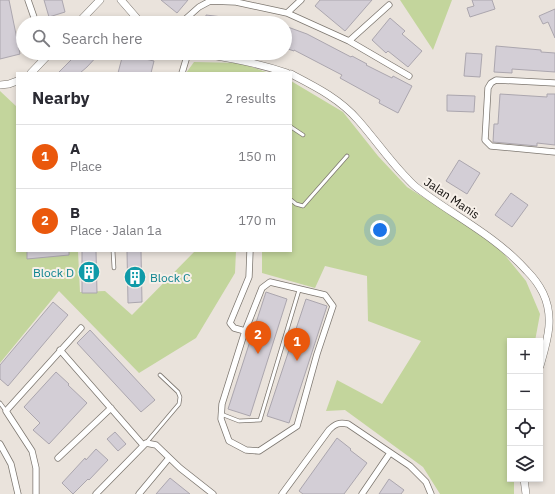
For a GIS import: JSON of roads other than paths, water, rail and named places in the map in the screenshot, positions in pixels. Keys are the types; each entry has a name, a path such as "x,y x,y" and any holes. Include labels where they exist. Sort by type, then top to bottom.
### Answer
{"street":[{"path":"28,0 34,16"},
{"path":"85,16 100,0"},
{"path":"121,0 135,16"},
{"path":"189,16 199,7 211,0 236,2 287,13 349,41 409,76"},
{"path":"287,13 301,0"},
{"path":"349,41 389,5"},
{"path":"32,72 43,60"},
{"path":"182,72 186,60"},
{"path":"237,60 283,72"},
{"name":"Jalan Manis","path":"292,75 326,93 342,104 358,120 386,155 415,186 481,231 504,248 520,263 543,292 550,316 552,328 543,356"},
{"path":"555,83 496,80 491,83 488,88 485,140 491,146 555,152"},
{"path":"0,85 16,81"},
{"path":"245,331 234,328 230,323 249,277 250,252"},
{"path":"270,282 325,295 333,306 317,354 297,426 259,451 246,450 229,441 221,420 222,404 245,331 262,288 270,282"},
{"path":"36,494 36,468 32,451 6,411 80,328"},
{"path":"60,350 144,444 156,446 212,494"},
{"path":"58,458 111,408"},
{"path":"282,494 329,430 333,426 341,423 348,424 410,466 426,482 431,494"},
{"path":"0,444 11,464 18,494"},
{"path":"96,494 126,465 144,444"},
{"path":"362,494 390,453"},
{"path":"139,494 169,458"},
{"path":"524,482 526,494"}],"lane":[{"path":"292,128 303,135"},
{"path":"292,201 303,206 347,156"},
{"path":"113,252 114,268"},
{"path":"221,414 239,421 260,420 299,290"},
{"path":"144,444 179,404 180,397 178,392 160,375"},
{"path":"0,403 6,411"}],"place":[{"name":"Block D","path":"89,272"},
{"name":"Block C","path":"135,277"},
{"name":"B","path":"258,354"},
{"name":"A","path":"297,361"}]}
